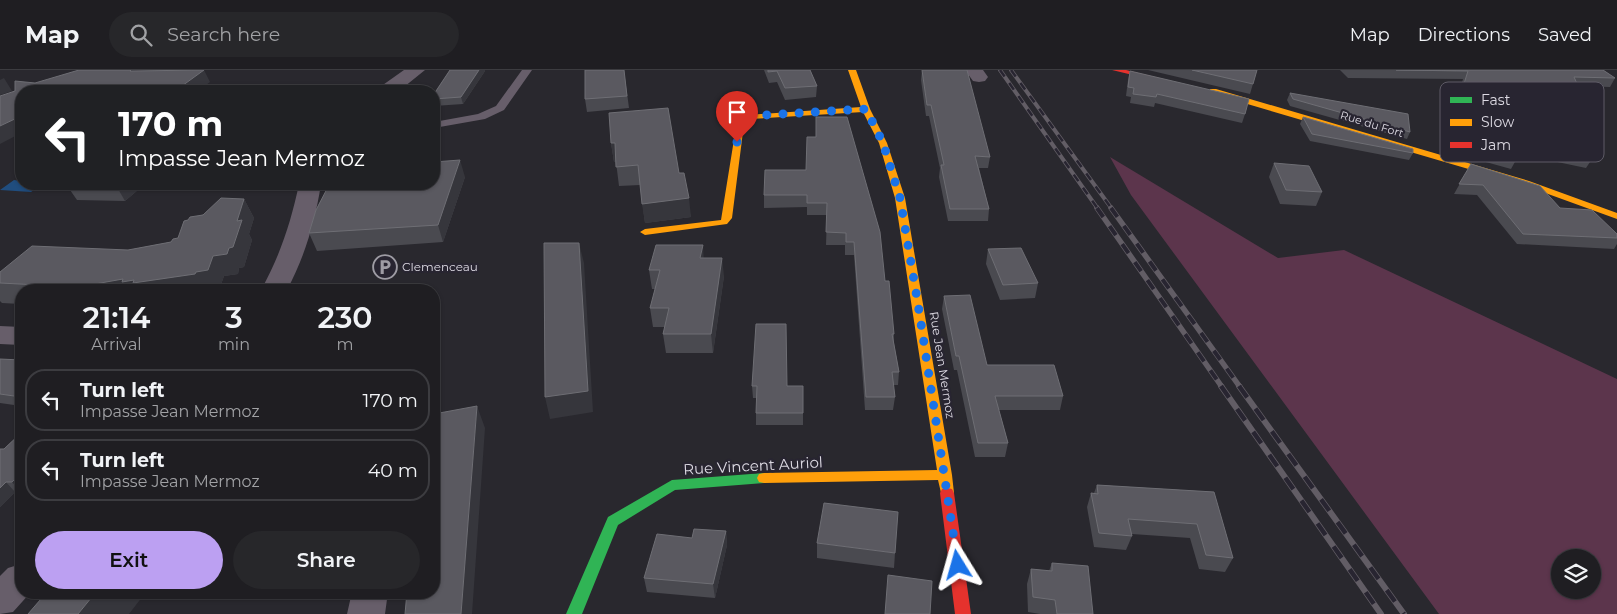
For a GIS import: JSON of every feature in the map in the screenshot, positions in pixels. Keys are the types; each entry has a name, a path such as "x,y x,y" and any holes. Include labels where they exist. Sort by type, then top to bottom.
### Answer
{"street":[{"path":"395,85 416,70"},
{"name":"Rue Jean Mermoz","path":"852,70 866,109 883,143 900,198 945,474 963,614"},
{"path":"1116,70 1177,83"},
{"name":"Rue du Fort","path":"1206,90 1440,158"},
{"path":"645,232 724,222 727,218 740,123 748,116 866,109"},
{"name":"Rue du Fort","path":"1454,162 1526,183 1617,216"},
{"path":"277,284 289,264 304,218 309,190"},
{"path":"0,335 15,336"},
{"name":"Rue Vincent Auriol","path":"574,614 613,521 672,485 736,479 945,474"},
{"path":"0,602 15,586"},
{"path":"366,614 369,599"}],"lane":[{"path":"440,124 481,117 500,108 527,70"}],"shaded area":[{"path":"1110,157 1278,258 1344,250 1617,379 1617,614 1439,614 1131,195"}],"water":[{"path":"14,180 15,190 34,190 31,192 0,190"}],"building":[{"path":"79,70 204,70 183,85 15,85 15,81 35,83"},
{"path":"450,70 479,70 461,97 440,99 440,85"},
{"path":"585,70 624,70 627,96 585,99"},
{"path":"768,70 810,70 817,86 785,88 777,71 768,72"},
{"path":"922,70 967,70 990,157 975,156 989,209 950,209 941,165 944,165 931,105 927,105"},
{"path":"1192,70 1257,70 1253,84"},
{"path":"1396,70 1603,70 1615,78 1574,77 1576,82 1465,82 1468,71"},
{"path":"1130,71 1249,99 1245,114 1157,94 1156,97 1133,94 1134,88 1128,87"},
{"path":"15,91 15,119 0,126 0,96"},
{"path":"1290,93 1408,114 1410,132 1293,99"},
{"path":"668,108 679,173 684,173 689,198 642,204 638,165 616,167 615,143 611,143 609,113"},
{"path":"816,117 847,117 880,232 885,281 889,281 894,334 892,334 899,372 892,372 895,397 866,397 854,242 846,242 846,233 826,232 827,203 807,203 807,195 764,195 765,170 806,170 807,137 816,137"},
{"path":"1303,117 1413,149 1413,153 1312,134"},
{"path":"460,160 438,225 309,233 316,210 326,190 440,190 440,162"},
{"path":"1274,163 1309,166 1322,192 1286,190"},
{"path":"1471,164 1540,186 1560,208 1592,210 1617,234 1617,238 1523,234 1483,185 1459,184"},
{"path":"221,198 244,199 237,221 242,220 233,247 229,248 227,254 213,256 208,270 196,272 195,274 133,283 134,280 122,282 123,279 95,284 0,283 0,272 32,246 128,250 171,242 173,239 178,238 184,221 190,217 203,215"},
{"path":"544,243 579,243 588,391 545,397"},
{"path":"656,245 703,245 700,258 722,258 711,334 663,334 669,308 650,308 660,270 649,270"},
{"path":"1021,248 1038,283 1003,285 988,249"},
{"path":"970,295 987,365 1054,365 1063,396 995,396 1008,443 978,443 959,356 956,356 944,296"},
{"path":"756,324 786,324 787,386 803,386 803,413 756,413 757,386 752,386"},
{"path":"0,359 15,360 15,396 0,394"},
{"path":"477,406 461,614 405,614 406,599 440,599 440,413"},
{"path":"15,439 15,479 12,482 6,482 0,488 0,449 4,449"},
{"path":"1097,485 1214,492 1233,558 1206,555 1197,524 1128,519 1132,536 1099,533 1091,493 1098,494"},
{"path":"824,503 898,512 895,553 817,543"},
{"path":"694,529 726,531 713,584 644,578 657,534 692,538"},
{"path":"1052,563 1088,566 1093,614 1057,614 1055,600 1033,597 1031,569 1052,571"},
{"path":"888,575 932,581 930,614 885,614"},
{"path":"41,599 90,599 78,614 28,614"}],"railway":[{"path":"1000,70 1098,209"},
{"path":"1011,70 1112,209"},
{"path":"1097,208 1222,387"},
{"path":"1111,208 1240,387"},
{"path":"1221,386 1381,614"},
{"path":"1239,386 1404,614"}],"traffic: fast":[{"path":"574,614 613,521 672,485 764,478"}],"traffic: slow":[{"path":"852,70 866,109 883,143 900,198 947,493"},
{"path":"1213,91 1440,158"},
{"path":"645,232 724,222 727,218 740,123 748,117 866,109"},
{"path":"1455,162 1526,183 1617,216"},
{"path":"764,478 945,475"}],"traffic: jam":[{"path":"1116,70 1166,81"},
{"path":"947,493 963,614"}],"place":[{"name":"Clemenceau","path":"385,267"}],"route":[{"path":"737,142 740,123 748,116 866,109 883,143 900,198 958,565"}]}
